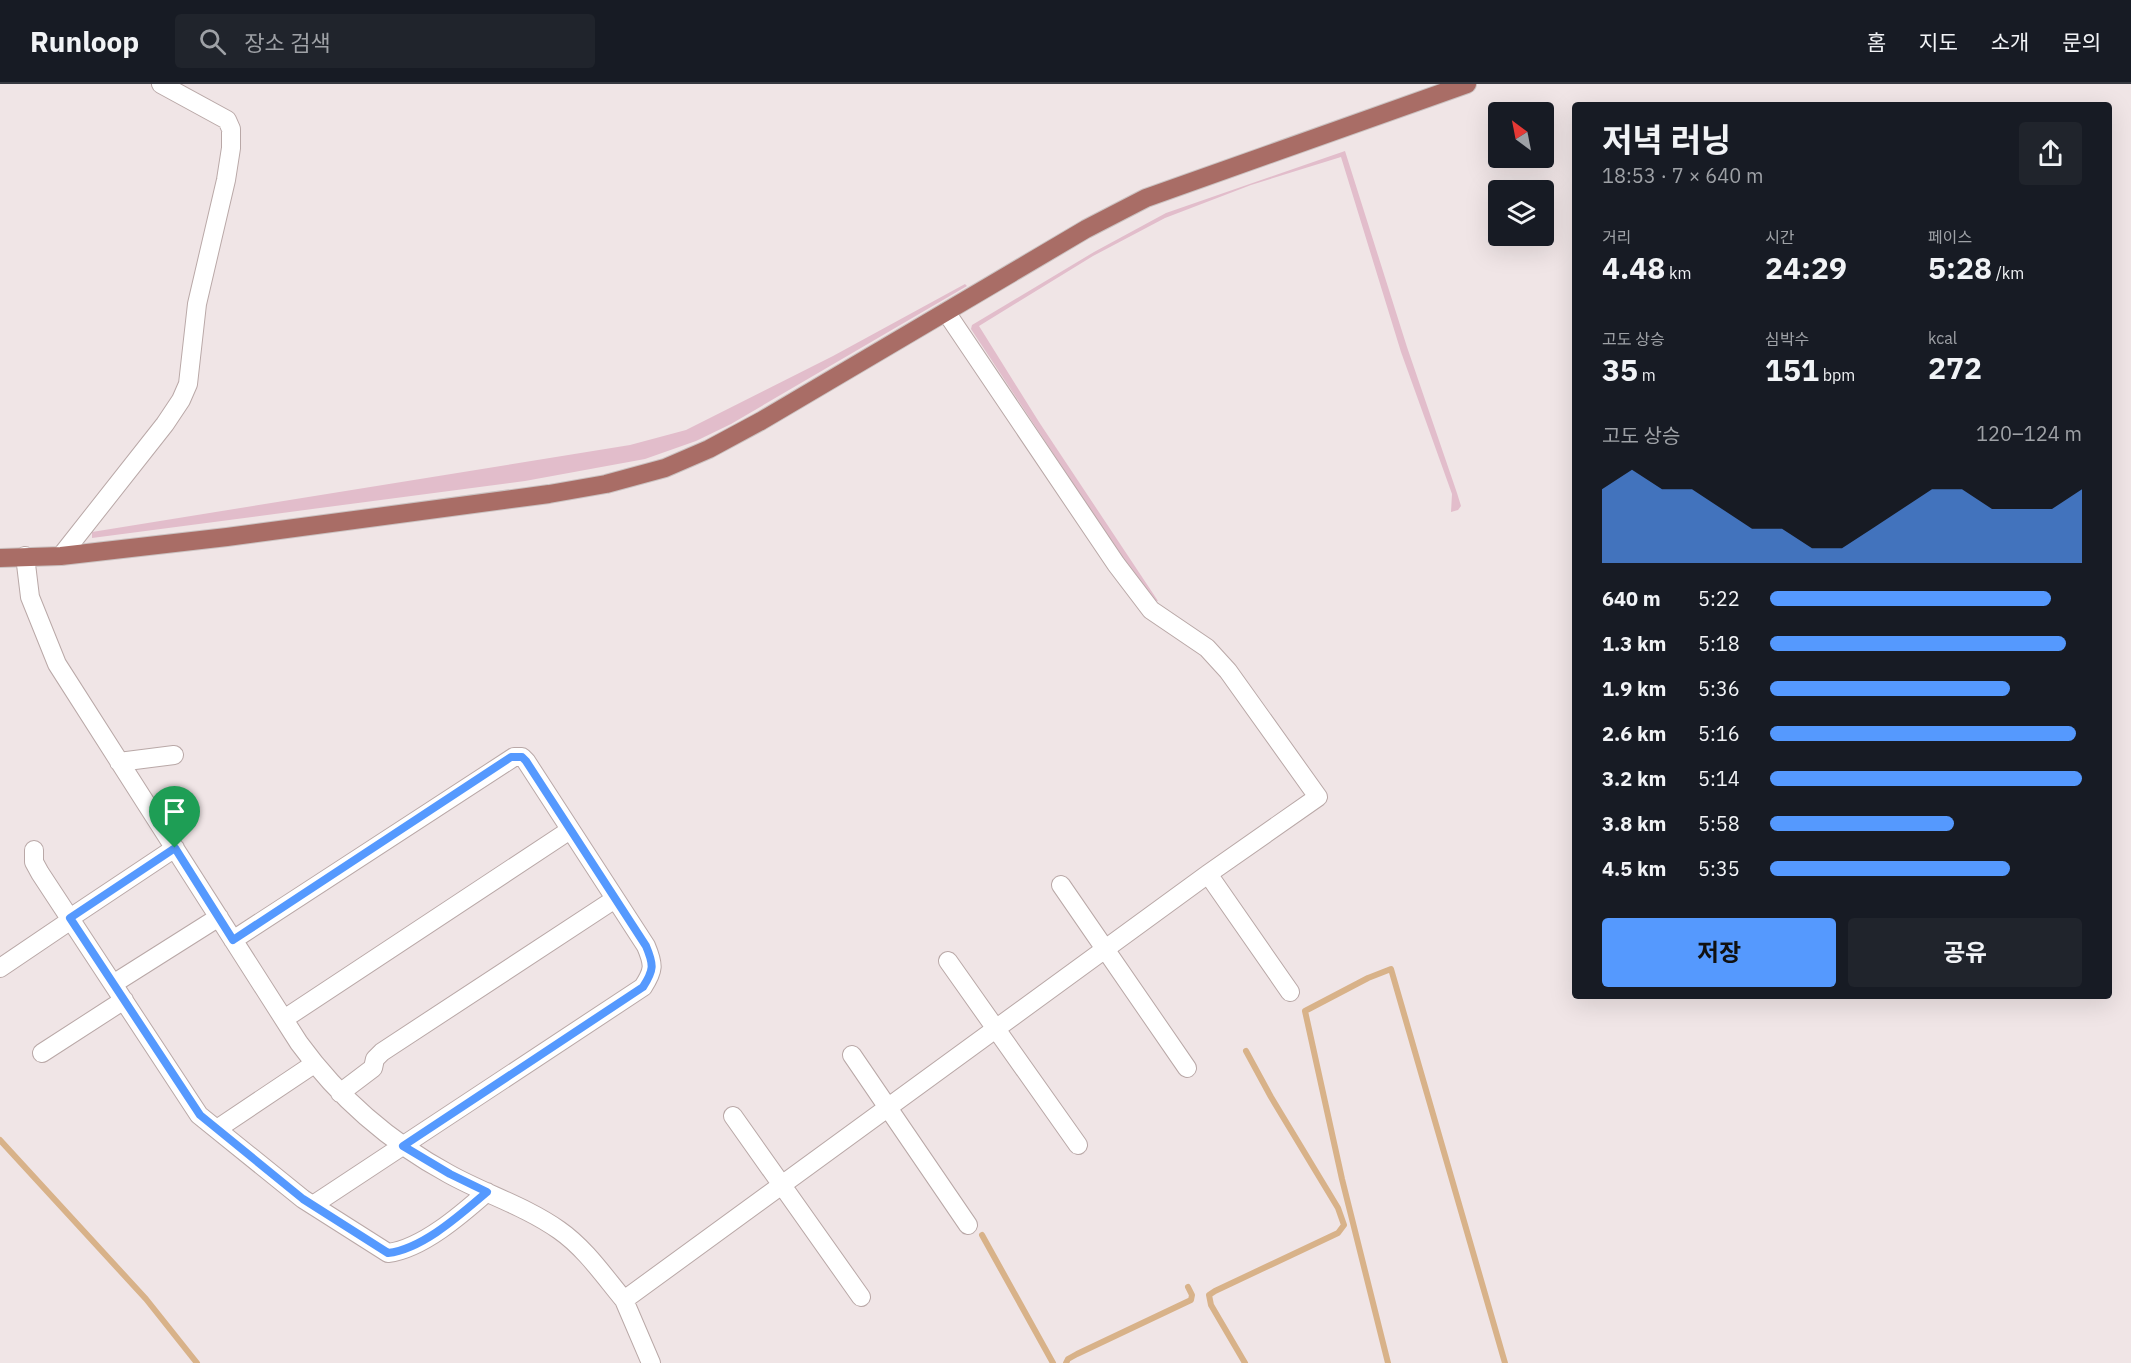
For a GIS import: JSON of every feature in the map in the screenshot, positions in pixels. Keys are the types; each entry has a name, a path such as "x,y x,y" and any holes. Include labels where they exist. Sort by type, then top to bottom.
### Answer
{"main road":[{"path":"0,558 61,556 227,537 549,494 606,484 655,470 709,449 761,421 1086,230 1146,198 1467,84"}],"street":[{"path":"61,556 165,424 181,400 188,384 197,304 226,180 231,148 231,129 227,120 161,84"},
{"path":"624,1300 1208,874 1318,797 1228,671 1207,648 1151,610 1116,564 946,312"},
{"path":"25,556 30,597 57,664 314,1064 340,1093 403,1146 450,1174 560,1230 583,1250 624,1300 651,1363"},
{"path":"119,762 174,755"},
{"path":"233,940 511,757 522,757 646,946 652,961 651,974 643,987 313,1205"},
{"path":"284,1019 570,830"},
{"path":"0,968 175,848"},
{"path":"34,850 34,862 200,1115 313,1205 388,1253 399,1252 445,1227 487,1192"},
{"path":"1208,874 1290,992"},
{"path":"1061,885 1187,1068"},
{"path":"340,1093 373,1068 375,1059 382,1052 615,898"},
{"path":"114,984 219,917"},
{"path":"948,961 1078,1145"},
{"path":"42,1053 124,1000"},
{"path":"852,1055 968,1225"},
{"path":"217,1129 314,1064"},
{"path":"733,1116 861,1298"}],"shaded area":[{"path":"1345,151 1407,347 1457,493 1461,506 1458,510 1451,512 1452,494 1401,352 1341,157 1251,185 1165,218 1093,256 979,326 1039,422 1158,601 1150,600 971,329 972,325 1094,252 1166,213"},
{"path":"965,284 967,286 731,424 696,441 645,459 525,481 92,538 92,532 630,445 686,430 833,356"}],"waterway":[{"path":"1388,1363 1342,1179 1305,1011 1368,978 1391,969 1505,1363"},
{"path":"1245,1363 1211,1305 1209,1295 1338,1233 1344,1225 1338,1208 1246,1051"},
{"path":"0,1140 146,1299 197,1363"},
{"path":"982,1235 1053,1363"},
{"path":"1066,1363 1068,1359 1077,1354 1191,1300 1192,1295 1188,1287"}],"route":[{"path":"511,757 522,757 646,946 652,961 651,974 643,987 403,1146 450,1174 487,1192 445,1227 399,1252 388,1253 303,1199 200,1115 70,918 175,848 233,940 511,757"}]}
